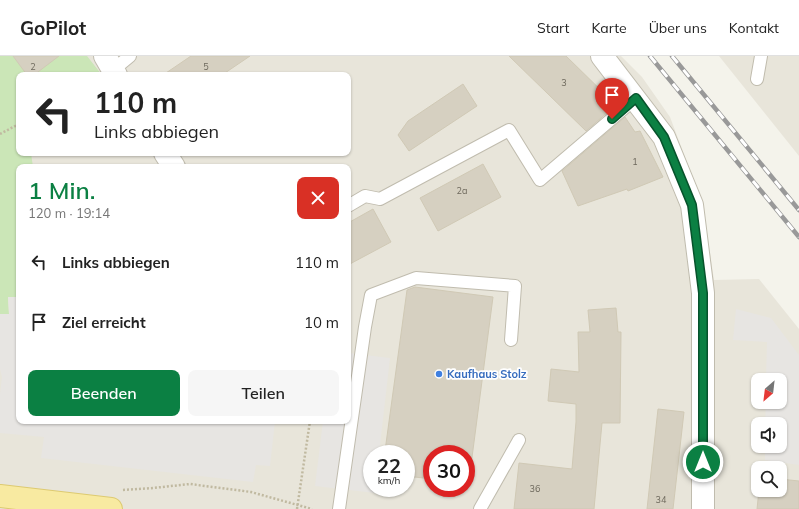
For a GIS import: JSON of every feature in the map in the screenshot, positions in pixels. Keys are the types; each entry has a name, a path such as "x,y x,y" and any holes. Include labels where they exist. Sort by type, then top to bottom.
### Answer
{"main road":[{"path":"0,496 111,509"}],"street":[{"path":"602,56 636,98 664,137 692,205 703,293 703,509"}],"lane":[{"path":"111,67 130,56"},
{"path":"757,79 761,56"},
{"path":"351,204 365,196 380,199 509,130 540,180 636,98"},
{"path":"340,509 365,327 371,296 416,278 515,286 510,340"},
{"path":"480,509 519,440"}],"path":[{"path":"0,134 16,126"},
{"path":"297,509 310,424"},
{"path":"122,490 190,484 252,492 312,509"}],"shaded area":[{"path":"0,56 621,56 642,77 670,117 703,205 714,280 759,279 799,329 799,509 0,509"},
{"path":"719,56 799,56 799,156"},
{"path":"8,297 16,297 16,424 275,424 270,466 256,465 253,482 41,458 44,437 0,433 0,394 2,377 0,369 0,314 9,314"},
{"path":"736,309 771,318 799,355 799,465 787,463 787,461 765,460 765,453 787,453 787,417 765,417 766,409 787,409 787,373 766,373 767,342 733,340"},
{"path":"351,353 390,358 380,445 363,445 363,492 315,486 323,424 351,424"}],"green space":[{"path":"0,56 87,56 100,72 16,72 16,156 31,156 33,164 16,164 16,297 8,297 9,314 0,314"}],"building":[{"path":"13,56 59,56 38,72 25,72"},
{"path":"191,56 250,56 226,72 167,72"},
{"path":"509,56 566,56 616,105 586,131"},
{"path":"463,84 477,106 409,151 398,135 408,121"},
{"path":"625,117 635,132 640,131 663,177 628,191 627,189 578,206 562,171"},
{"path":"483,164 501,197 438,231 420,198"},
{"path":"373,209 391,242 351,263 351,221"},
{"name":"Kaufhaus Stolz","path":"415,287 493,297 474,445 423,445 423,478 415,477 415,445 386,445 407,290"},
{"path":"616,308 618,332 621,332 620,423 602,423 594,509 514,509 519,463 572,469 576,404 548,401 551,369 579,372 578,332 590,332 588,310"},
{"path":"658,409 684,412 673,509 647,509"},
{"path":"787,480 799,481 799,509 757,509 758,497 787,497"}],"railway":[{"path":"650,56 799,237"},
{"path":"672,56 799,210"}],"place":[{"name":"Kaufhaus Stolz","path":"439,374"}],"route":[{"path":"612,119 636,98 664,137 692,205 703,293 703,462"}]}
